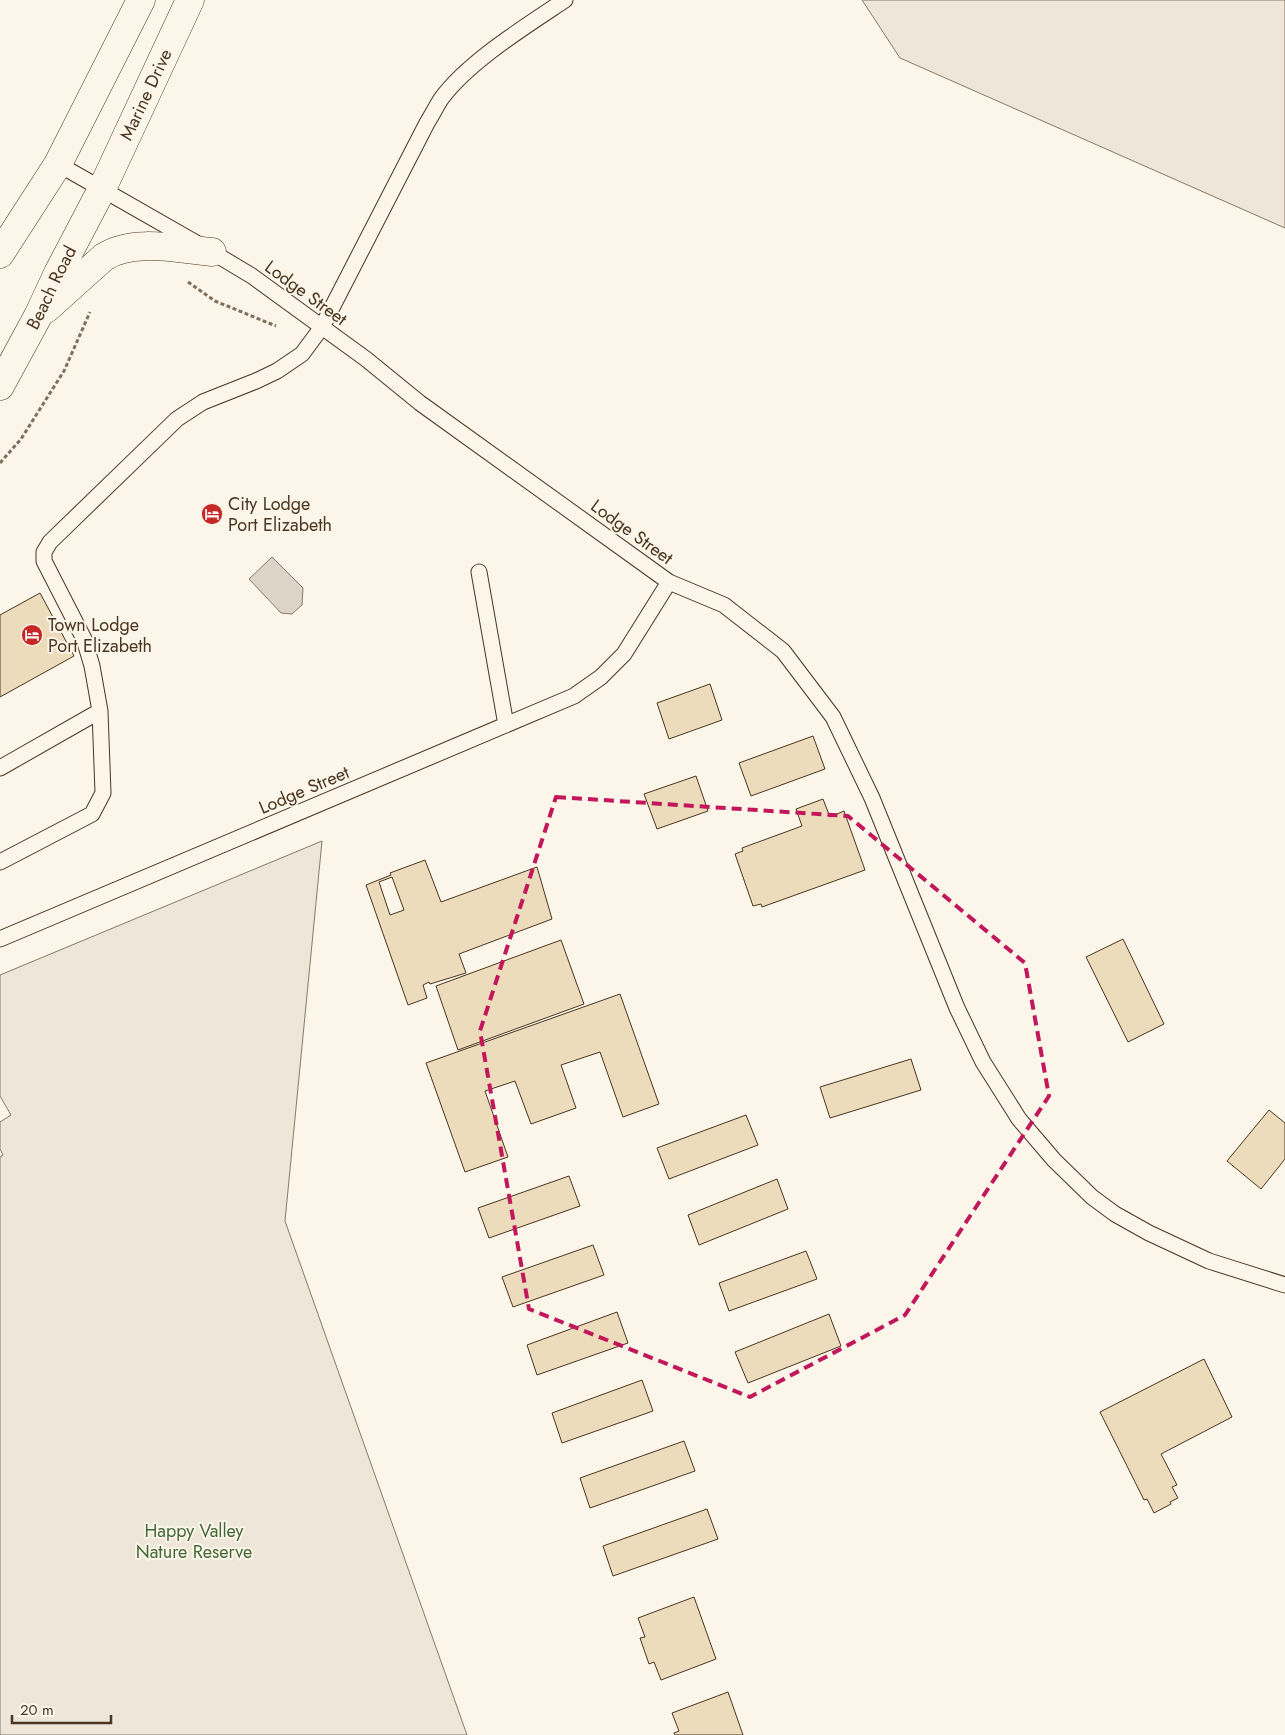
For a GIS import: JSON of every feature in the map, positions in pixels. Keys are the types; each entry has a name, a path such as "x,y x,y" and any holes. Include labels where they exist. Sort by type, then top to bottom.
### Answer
{"main road":[{"path":"0,254 58,164 141,0"},
{"name":"Marine Drive","path":"102,189 190,0"},
{"name":"Beach Road","path":"0,386 38,316 102,189"},
{"path":"38,316 113,251 143,246 212,252"}],"lane":[{"path":"0,862 92,814 103,792 100,711 92,666 84,639 44,561 44,552 50,542 177,419 203,402 256,382 302,354 322,327 427,123 442,98 473,66 565,0"},
{"name":"Lodge Street","path":"0,939 574,696 601,677 624,654 669,582 420,403 366,360 252,276 58,164"},
{"path":"479,572 506,725"},
{"path":"669,582 724,605 783,651 833,717 872,798 957,1008 983,1062 1019,1119 1054,1160 1092,1197 1115,1214 1140,1228 1209,1262 1285,1286"},
{"path":"0,768 100,711"}],"path":[{"path":"186,280 215,301 312,340"},
{"path":"0,463 21,439 64,371 91,310"}],"highlighted area":[{"path":"556,797 848,816 1025,963 1049,1096 905,1315 750,1397 529,1309 480,1031"}],"green space":[{"path":"862,0 1285,0 1285,228 900,58"},
{"name":"Happy Valley Nature Reserve","path":"322,841 285,1221 467,1735 0,1735 0,1157 3,1155 0,1149 0,1122 11,1115 0,1096 0,975"}],"shaded area":[{"path":"272,557 303,588 302,605 292,614 281,613 249,579"}],"building":[{"name":"Town Lodge Port Elizabeth","path":"40,593 74,656 0,697 0,615"},
{"path":"710,684 722,720 669,739 657,703"},
{"path":"813,736 825,769 751,796 739,763"},
{"path":"696,776 708,811 657,829 644,794"},
{"path":"823,799 830,817 844,811 865,870 762,907 761,904 753,906 735,854 743,851 742,848 802,826 796,809"},
{"path":"425,860 441,902 537,867 552,919 459,954 466,973 423,985 427,998 408,1005 366,885 391,875 390,873","holes":["392,877 404,910 390,915 379,882"]},
{"path":"1123,939 1164,1024 1128,1042 1086,957"},
{"path":"561,940 584,1004 458,1050 436,986"},
{"path":"620,994 659,1104 623,1117 600,1052 561,1065 576,1108 531,1124 515,1081 485,1091 508,1157 465,1172 426,1063"},
{"path":"911,1059 921,1090 830,1118 820,1087"},
{"path":"1269,1110 1285,1123 1285,1159 1261,1189 1227,1161"},
{"path":"746,1115 758,1145 669,1179 657,1148"},
{"path":"569,1176 580,1206 489,1238 478,1208"},
{"path":"777,1179 788,1209 699,1245 688,1215"},
{"path":"593,1245 604,1275 513,1307 502,1277"},
{"path":"806,1251 817,1279 729,1311 719,1283"},
{"path":"617,1312 628,1343 537,1375 527,1345"},
{"path":"829,1314 841,1346 748,1383 735,1352"},
{"path":"1204,1359 1232,1417 1161,1454 1177,1485 1172,1487 1178,1498 1154,1513 1147,1499 1144,1500 1100,1412"},
{"path":"642,1380 653,1411 562,1443 552,1413"},
{"path":"684,1441 695,1471 590,1508 580,1478"},
{"path":"707,1509 718,1539 613,1576 603,1546"},
{"path":"694,1597 716,1659 661,1680 654,1662 649,1664 640,1638 645,1637 638,1618"},
{"path":"728,1692 743,1735 675,1735 674,1733 679,1731 672,1713"}],"place":[{"name":"City Lodge Port Elizabeth","path":"212,514"},
{"name":"Town Lodge Port Elizabeth","path":"32,635"}]}
